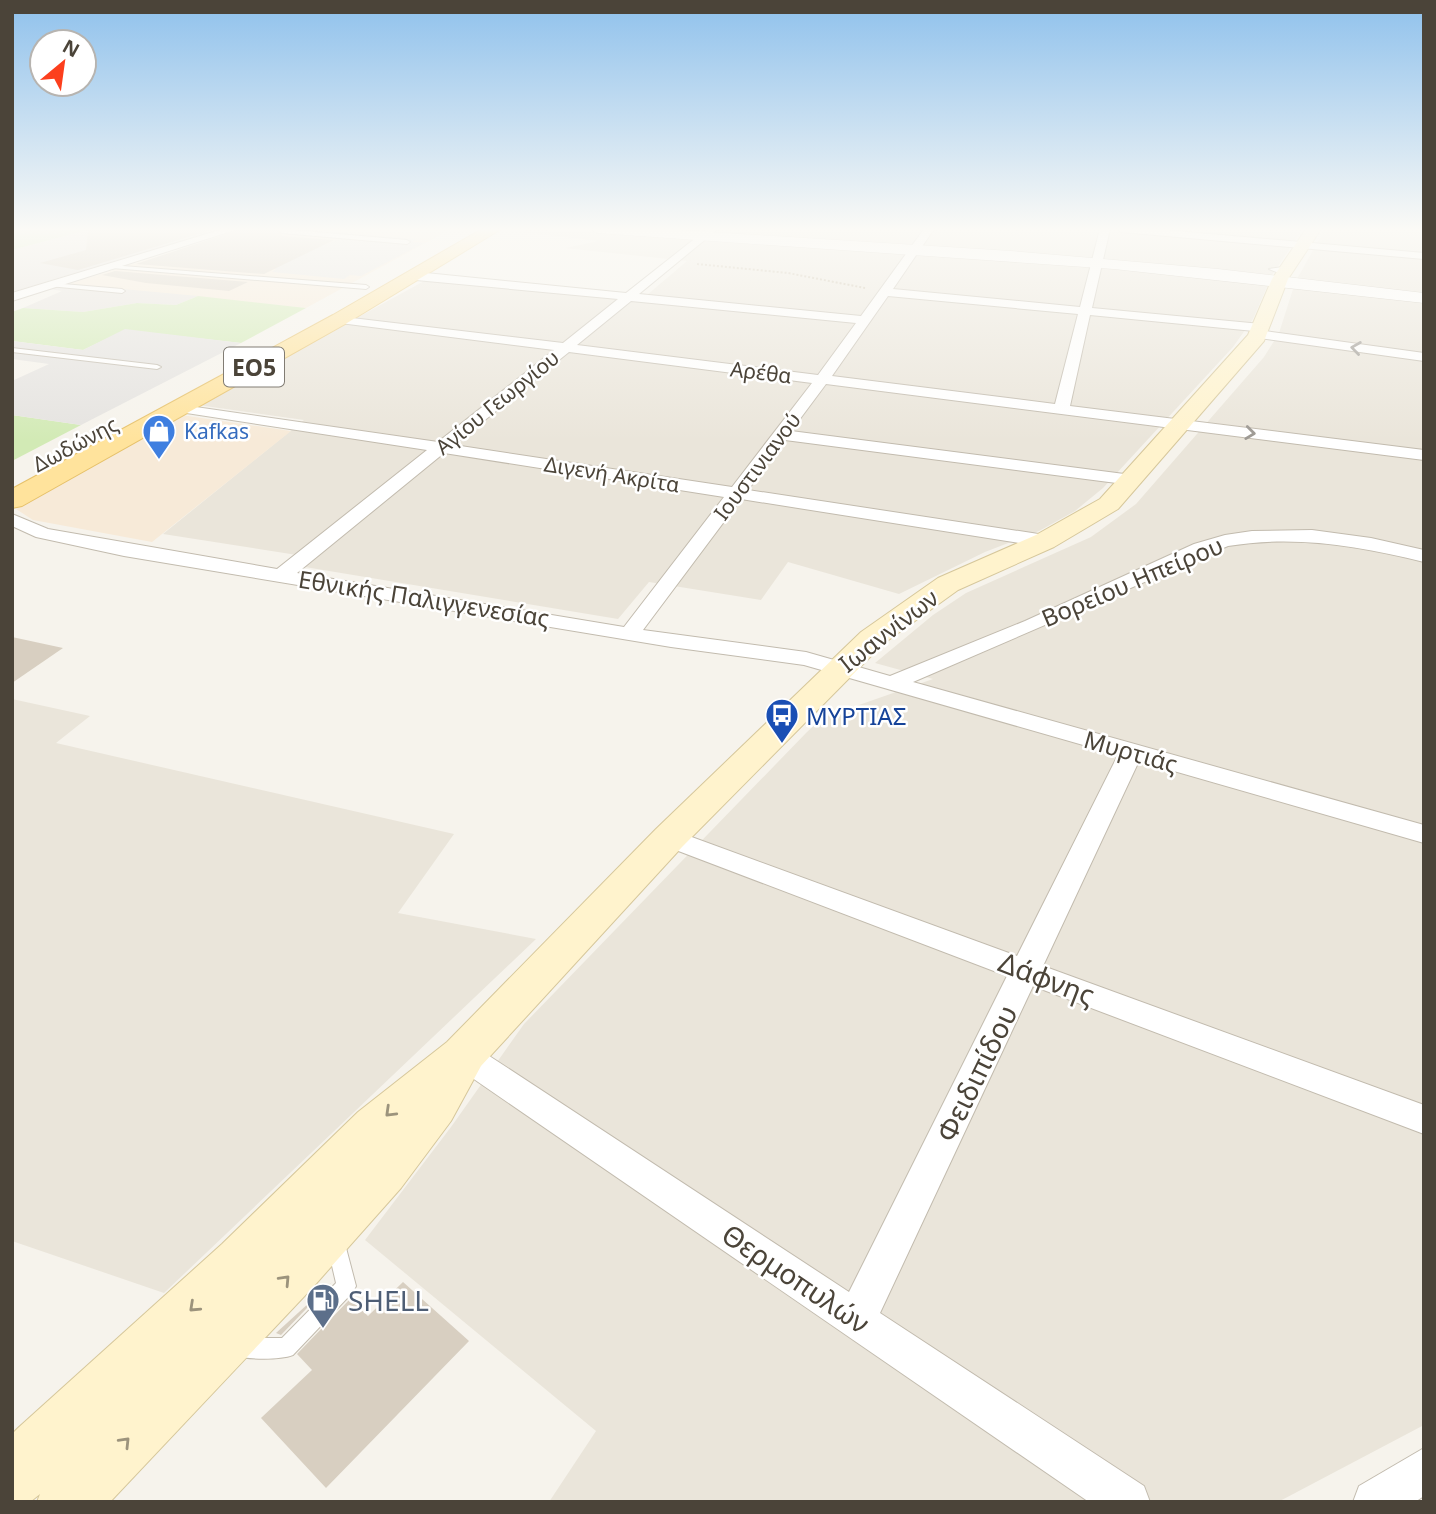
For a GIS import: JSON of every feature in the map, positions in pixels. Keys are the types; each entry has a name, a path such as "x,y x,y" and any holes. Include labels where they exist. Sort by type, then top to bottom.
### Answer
{"main road":[{"name":"Δωδώνης","path":"12,477 342,300"},
{"name":"Δωδώνης","path":"12,500 374,300"},
{"name":"Ιωαννίνων","path":"463,1055 669,838 839,667 890,622 930,594 964,575 1045,541 1100,512 1182,425 1260,331 1273,300"},
{"path":"68,1502 332,1229 423,1126 445,1092 463,1055"},
{"path":"12,1478 244,1259 389,1113 422,1083 463,1055"}],"street":[{"name":"Αγίου Γεωργίου","path":"282,575 625,300"},
{"path":"655,300 866,320"},
{"name":"Ιουστινιανού","path":"630,633 881,300"},
{"path":"966,300 1260,331 1424,357"},
{"path":"1061,410 1087,300"},
{"name":"Αρέθα","path":"340,319 1424,455"},
{"name":"Διγενή Ακρίτα","path":"180,407 1045,541"},
{"path":"781,435 1132,480"},
{"name":"Εθνικής Παλιγγενεσίας","path":"12,519 43,533 81,542 630,633 782,654 839,667"},
{"name":"Βορείου Ηπείρου","path":"892,683 1222,540 1265,536 1319,539 1376,545 1424,556"},
{"name":"Μυρτιάς","path":"839,667 1424,834"},
{"name":"Φειδιπίδου","path":"857,1318 1132,751"},
{"name":"Δάφνης","path":"669,838 1424,1120"},
{"name":"Θερμοπυλών","path":"463,1055 1128,1502"},
{"path":"1375,1502 1424,1470"}],"lane":[{"path":"12,350 157,368"}],"shaded area":[{"path":"42,300 189,300 176,305 137,303 83,312 23,308"},
{"path":"224,300 321,300 306,308"},
{"path":"390,300 1261,300 1253,319 1233,347 1103,488 1075,511 1039,531 985,552 899,594 788,562 761,600 649,582 618,619 305,567 316,558 163,534 304,420 198,405"},
{"path":"1290,300 1424,300 1424,1425 1278,1502 549,1502 596,1431 365,1240 451,1127 524,1024 807,732 822,718 933,679 875,663 933,615 966,593 1091,537 1136,504 1264,357 1279,333"},
{"path":"125,329 241,343 81,425 12,415 12,381 49,364 12,359 12,341 83,350"},
{"path":"181,415 291,431 152,542 33,520 16,509"},
{"path":"12,699 90,716 56,743 454,834 398,913 536,939 164,1293 12,1241"}],"green space":[{"path":"189,300 231,300 306,308 241,343 125,330 83,350 12,341 12,312 23,308 83,312 137,303 176,305"},
{"path":"12,415 81,425 12,461"}],"building":[{"path":"12,637 63,648 12,683"},
{"path":"332,1282 281,1335 276,1333"},
{"path":"403,1282 469,1341 326,1488 261,1418 312,1370 297,1354 350,1299 368,1316"}],"place":[{"name":"Kafkas","path":"159,461"},
{"name":"ΜΥΡΤΙΑΣ","path":"782,745"},
{"name":"SHELL","path":"323,1330"}]}
